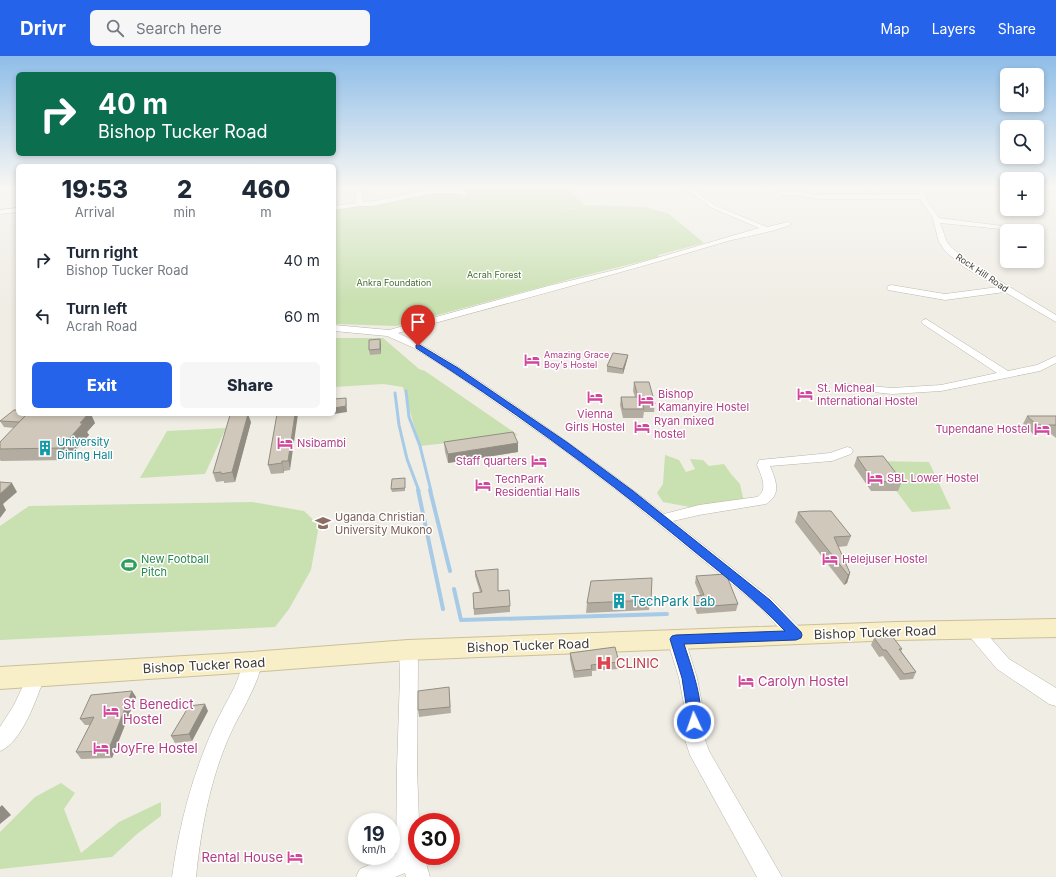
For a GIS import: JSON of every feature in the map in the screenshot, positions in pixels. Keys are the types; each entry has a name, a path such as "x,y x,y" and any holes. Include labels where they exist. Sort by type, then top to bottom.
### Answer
{"main road":[{"name":"Bishop Tucker Road","path":"0,678 252,662 408,650 676,639 1056,628"}],"street":[{"path":"760,226 766,229"},
{"path":"389,333 424,322 551,288 621,271 778,226"},
{"name":"Rock Hill Road","path":"938,226 943,242 948,249 967,265 1056,319"},
{"path":"892,288 945,297 1005,289"},
{"path":"926,322 1005,374"},
{"path":"336,328 389,333 418,346 474,382 570,449 662,519 766,603 796,635"},
{"path":"848,387 892,390 928,389 964,385 1005,374 1040,368 1056,359"},
{"path":"662,519 699,510 765,500 771,490 771,486 763,465 764,464 832,457 847,451"},
{"path":"973,630 1004,664 1015,673 1056,698"},
{"path":"676,639 688,678 693,704 694,737 700,755 770,877"},
{"path":"368,877 416,868 406,854 409,820 406,758 408,650"},
{"path":"184,877 194,819 219,737 249,678 252,662"},
{"path":"0,742 15,722 25,704 36,676"}],"green space":[{"name":"Ankra Foundation","path":"336,226 684,226 704,243 658,255 659,257 397,326 336,324"},
{"path":"336,338 383,338 419,369 425,371 518,435 420,446 403,387 383,384 336,387"},
{"path":"226,428 205,474 140,478 167,431"},
{"path":"665,455 679,460 686,472 695,469 690,459 703,460 709,466 724,464 740,484 744,502 690,507 663,502 657,493 663,484"},
{"path":"874,461 929,462 951,509 912,512"},
{"path":"252,502 304,511 319,525 311,570 289,609 275,627 0,640 0,526 29,506"},
{"path":"61,783 75,793 64,809 81,853 119,822 161,802 161,816 137,834 112,857 0,869 0,832 35,797"}],"building":[{"path":"380,339 380,349 369,350 369,340"},
{"path":"613,353 628,355 623,369 607,366"},
{"path":"634,382 649,382 655,404 643,404 644,409 623,409 621,397 638,397"},
{"path":"346,398 346,406 336,408 336,399"},
{"path":"14,410 16,410 16,416 25,416 19,422 0,421"},
{"path":"25,416 86,416 80,423 83,423 61,448 0,449 0,442"},
{"path":"230,416 247,416 232,472 221,474 221,472 213,473"},
{"name":"Nsibambi","path":"277,416 295,416 288,461 268,465"},
{"path":"1027,416 1056,416 1056,425 1037,425"},
{"path":"513,432 518,443 448,454 444,442"},
{"path":"883,456 902,481 874,482 857,457"},
{"path":"405,478 405,488 391,489 392,479"},
{"path":"0,482 12,483 0,494"},
{"path":"831,511 851,536 834,537 850,573 848,575 798,512"},
{"path":"498,569 498,591 509,590 510,606 474,609 473,593 482,592 475,571"},
{"path":"726,574 738,604 699,607 694,596 704,595 696,576"},
{"path":"652,578 651,600 587,603 591,581"},
{"path":"892,636 902,649 899,649 916,672 904,674 886,650 883,650 874,638"},
{"path":"615,647 619,662 591,665 592,669 575,671 570,653"},
{"path":"449,687 450,707 418,710 418,691"},
{"path":"132,691 108,751 76,752 94,717 80,719 91,695"},
{"path":"205,704 189,734 171,736 189,706"}],"waterway":[{"path":"406,391 409,417 420,446 431,491"},
{"path":"395,393 399,425 407,459 419,491"},
{"path":"418,490 443,609"},
{"path":"430,490 450,571"},
{"path":"454,589 461,620 667,614"}],"place":[{"name":"Amazing Grace Boy's Hostel","path":"532,360"},
{"name":"St. Micheal International Hostel","path":"805,394"},
{"name":"Vienna Girls Hostel","path":"595,397"},
{"name":"Bishop Kamanyire Hostel","path":"646,400"},
{"name":"Ryan mixed hostel","path":"642,427"},
{"name":"Tupendane Hostel","path":"1042,429"},
{"name":"Nsibambi","path":"285,443"},
{"name":"University Dining Hall","path":"45,448"},
{"name":"Staff quarters","path":"539,461"},
{"name":"SBL Lower Hostel","path":"875,478"},
{"name":"TechPark Residential Halls","path":"483,485"},
{"name":"Uganda Christian University Mukono","path":"323,523"},
{"name":"Helejuser Hostel","path":"830,559"},
{"name":"New Football Pitch","path":"129,565"},
{"name":"TechPark Lab","path":"619,601"},
{"name":"CLINIC","path":"604,663"},
{"name":"Carolyn Hostel","path":"746,681"},
{"name":"St Benedict Hostel","path":"111,711"},
{"name":"JoyFre Hostel","path":"101,748"},
{"name":"Rental House","path":"295,857"}],"route":[{"path":"418,346 456,370 565,445 629,493 766,603 796,635 676,639 688,678 693,704 694,722"}],"park label":[{"name":"Acrah Forest","path":"494,275"}]}
